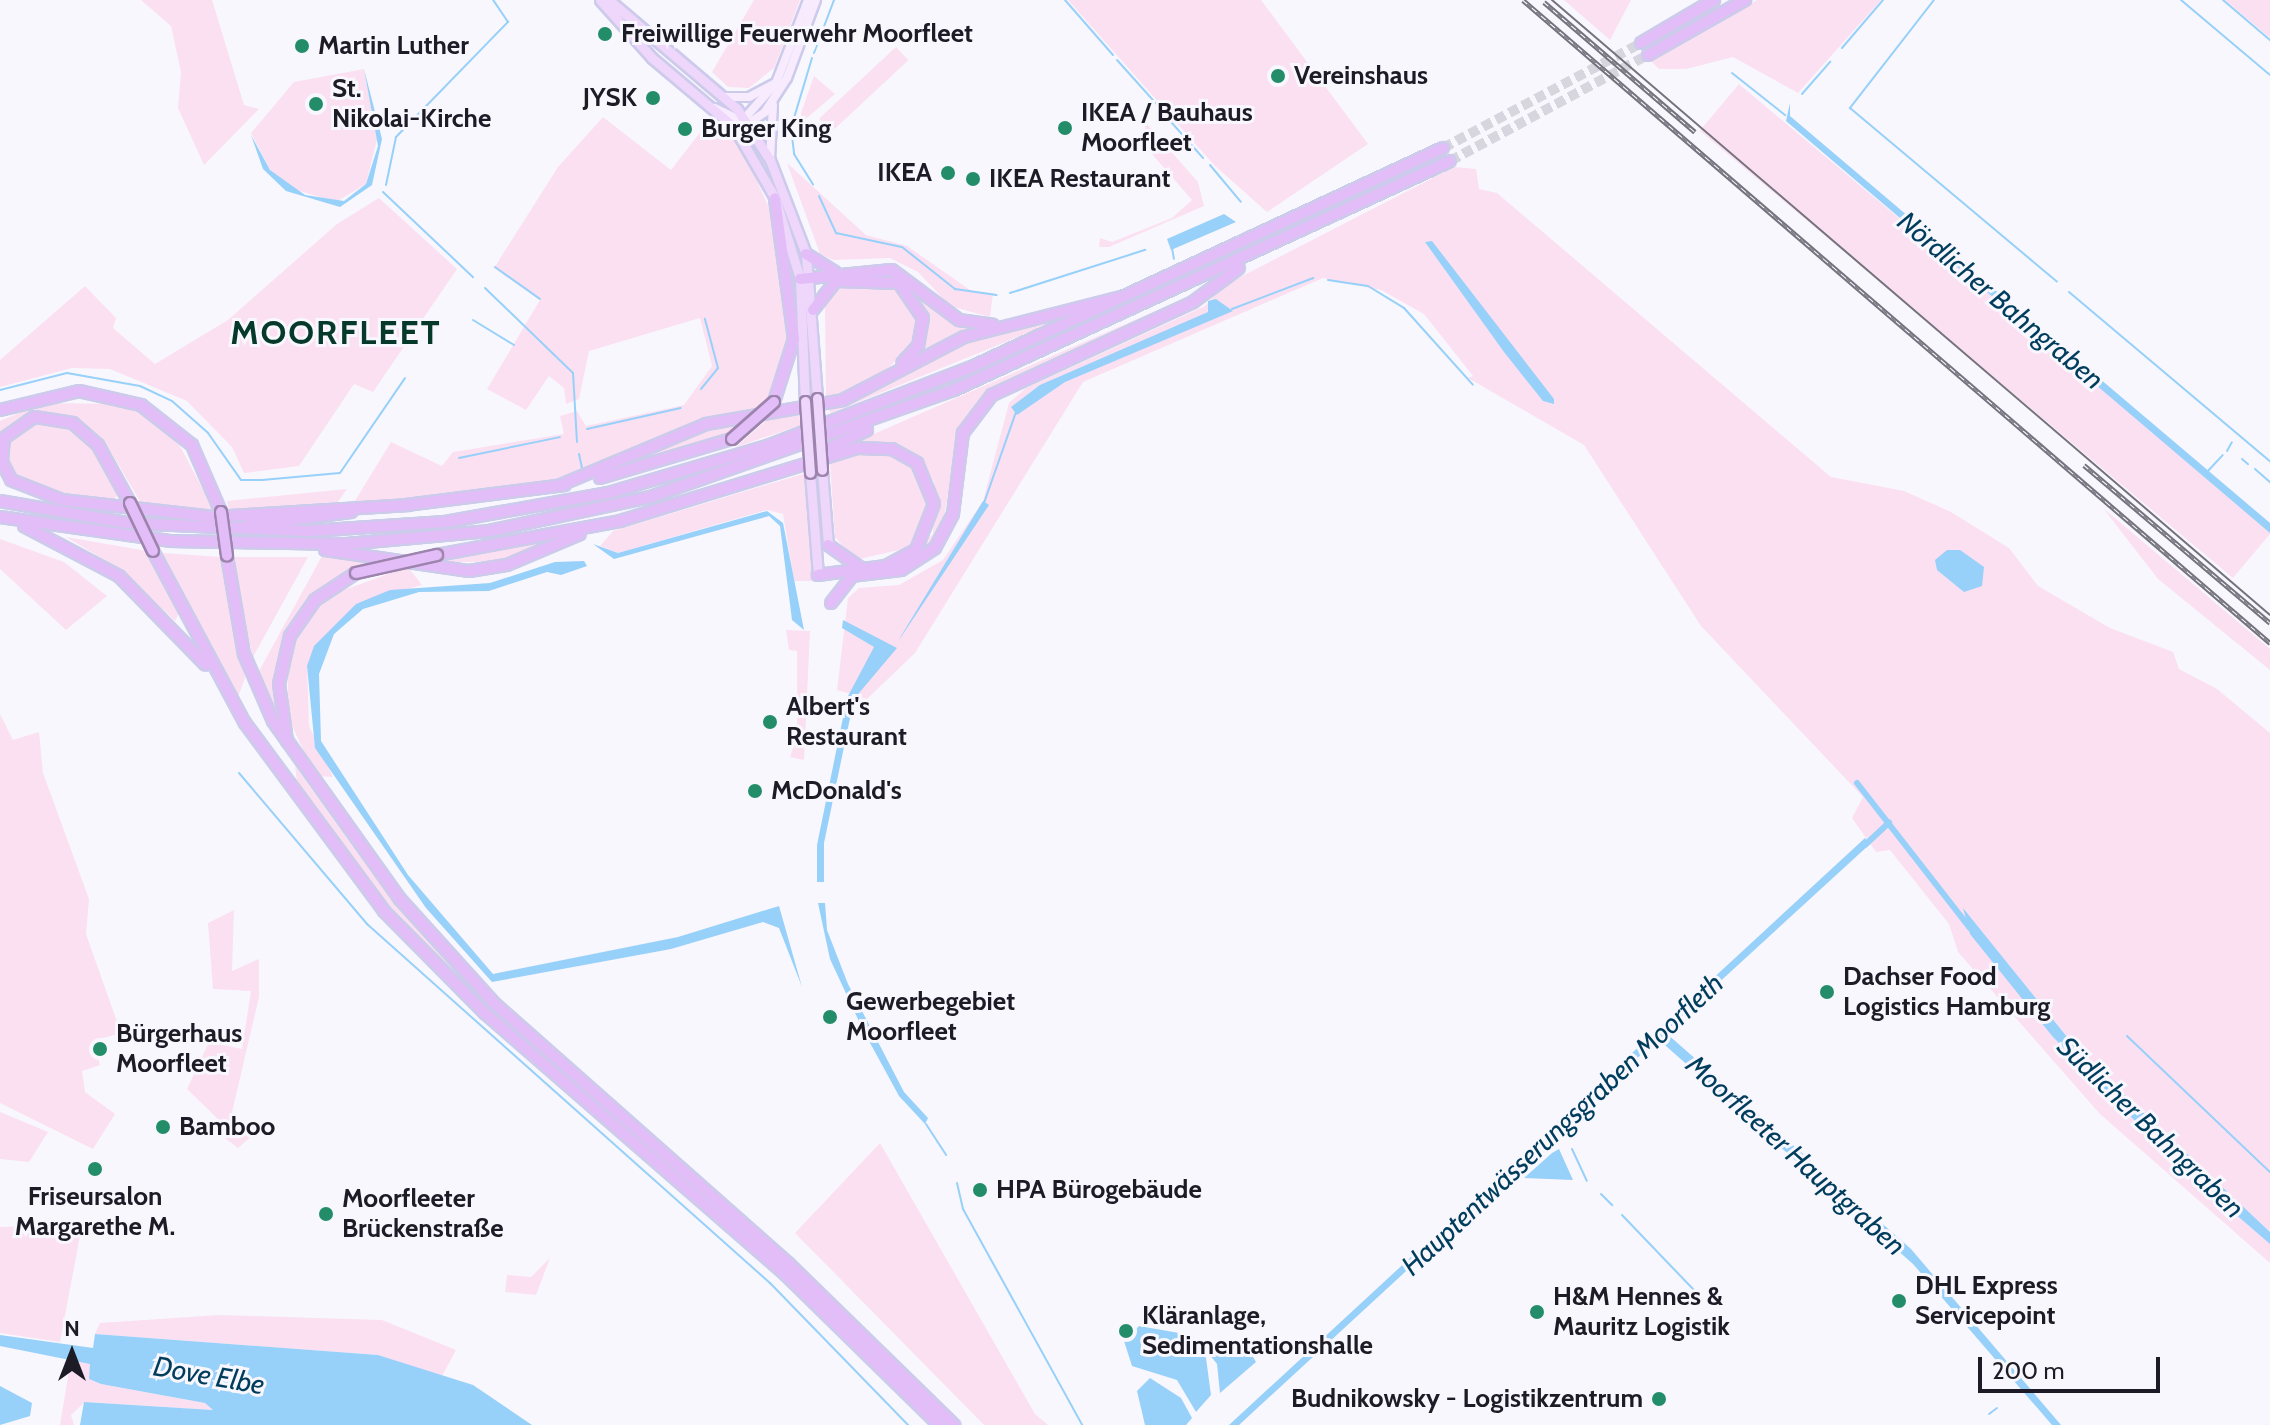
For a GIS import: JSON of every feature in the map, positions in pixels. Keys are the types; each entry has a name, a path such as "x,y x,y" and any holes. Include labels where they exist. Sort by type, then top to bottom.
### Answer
{"highway":[{"path":"1641,43 1714,0"},
{"path":"1648,55 1745,0"},
{"path":"0,501 214,530 414,525 608,493 824,425 1139,294 1443,148"},
{"path":"770,476 907,409 1249,259 1450,161"},
{"path":"214,530 558,486 732,439 774,402 794,339 775,198"},
{"path":"806,254 837,272"},
{"path":"818,575 901,570 935,548 953,514 963,433 992,395 1193,302 1249,259"},
{"path":"805,278 837,272 892,270 959,320 1007,324"},
{"path":"813,310 830,285 845,279 891,279 914,296 922,337 879,382"},
{"path":"558,486 688,430 812,410 879,382 948,343 1007,324 1139,294"},
{"path":"0,410 79,391 141,405 192,445 221,512 247,663 257,689 288,747 400,899 495,1004 789,1264 954,1425"},
{"path":"291,546 446,537 579,514 730,473 907,409"},
{"path":"410,505 214,517 62,500 11,480 2,462 4,438 34,417 73,423 98,445 130,503 153,551 217,679 245,723 358,879 449,978 785,1274 939,1425"},
{"path":"288,747 279,698 287,644 315,600 356,573 603,525 869,447 917,463 933,493 929,533 898,561 857,572 831,603"},
{"path":"1,518 171,541 291,546 469,571 507,565 603,525"},
{"path":"1,518 119,576 217,679"},
{"path":"828,545 857,572"}],"main road":[{"path":"600,0 652,58 715,108 747,144 775,198 805,278 813,310 828,545"},
{"path":"609,0 657,48 724,97 745,122 770,160 806,254 805,401 818,575"},
{"path":"747,144 745,122 776,83 808,0"},
{"path":"770,160 773,103 816,0"},
{"path":"724,97 749,97 776,83"},
{"path":"745,122 773,103"},
{"path":"715,108 745,122"}],"shaded area":[{"path":"141,0 212,0 244,105 259,109 204,165 178,108 181,72 171,26"},
{"path":"754,0 800,0 774,68 749,88 728,87 712,72"},
{"path":"1068,0 1261,0 1368,144 1267,212 1214,165"},
{"path":"1564,0 1631,0 1610,40"},
{"path":"1757,0 1881,0 1798,93 1733,57 1686,69 1659,69 1651,61"},
{"path":"2225,0 2270,0 2270,38"},
{"path":"896,47 908,60 831,132 819,119"},
{"path":"364,69 377,139 366,184 336,202 290,188 270,170 251,133 294,82"},
{"path":"814,76 835,94 802,122 801,113"},
{"path":"1739,84 2270,530 2270,534 2233,578 1700,131"},
{"path":"603,117 671,170 712,117 737,138 772,214 791,332 781,384 761,413 679,429 591,473 503,490 353,504 391,442 442,466 453,452 564,434 560,416 577,411 586,426 684,405 712,366 700,318 589,351 579,399 566,404 564,388 549,376 526,410 487,389 540,300 494,268 558,167"},
{"path":"1145,122 1198,182 1204,206 1109,247 1099,247 1100,238 1112,242 1172,218 1192,200 1145,146"},
{"path":"787,163 866,235 907,246 973,292 993,293 990,317 950,306 918,272 890,258 833,260 820,254"},
{"path":"1454,167 1476,169 1479,189 1497,193 1831,477 1904,491 1951,512 2009,548 2038,586 2110,628 2173,652 2179,669 2217,689 2270,733 2270,1232 2080,1053 1965,911 2053,1037 2176,1163 2270,1244 2270,1263 2100,1114 1958,952 1949,924 1890,850 1876,852 1852,818 1863,797 1701,626 1584,445 1468,378 1473,376 1424,314 1381,290 1323,278 1083,382 915,653 867,699 837,690 848,598 859,588 899,585 943,560 983,501 1009,403 1026,388 1205,306 1223,286"},
{"path":"379,198 457,269 373,392 354,384 299,466 244,473 232,447 187,401 110,369 72,368 0,387 0,360 85,286 116,318 113,328 155,364 228,320 337,224"},
{"path":"887,281 907,291 920,324 916,341 883,373 826,400 825,303 836,285"},
{"path":"1208,288 988,395 959,435 940,538 908,565 896,566 933,534 934,481 897,447 844,447"},
{"path":"916,291 976,327 918,351 926,324"},
{"path":"1055,315 1062,319 831,413 828,408 949,346"},
{"path":"43,403 123,404 155,421 180,446 215,512 144,508 112,454 69,416 29,413 0,433 0,421"},
{"path":"799,415 801,425 736,447 767,420"},
{"path":"41,419 86,437 119,495 107,503 25,486 4,456 9,436"},
{"path":"750,421 725,436 613,472 695,431"},
{"path":"872,450 903,457 921,476 929,515 908,548 855,560 835,537 830,462"},
{"path":"806,473 813,581 794,581 783,514 767,510 618,553 600,546 613,531"},
{"path":"347,489 337,503 256,512 230,514 227,501"},
{"path":"2103,508 2270,649 2270,670 2158,579"},
{"path":"66,537 147,551 179,613 175,621 120,569"},
{"path":"0,539 64,562 107,596 66,630 0,569"},
{"path":"556,539 507,561 426,563"},
{"path":"163,553 221,557 245,678 238,697"},
{"path":"322,556 375,561 325,584 310,600 277,662 274,710 258,673"},
{"path":"235,557 308,557 253,657 240,605"},
{"path":"408,567 422,585 356,604 307,666 309,726 333,777 315,776 289,719 287,662 295,640 327,596"},
{"path":"786,630 810,631 804,760 790,757 797,735 797,651 789,650"},
{"path":"0,714 13,740 39,732 43,773 89,899 86,934 121,1033 93,1041 100,1065 82,1071 85,1092 115,1114 93,1149 0,1103"},
{"path":"295,766 371,872 491,1011 358,872 299,796"},
{"path":"234,910 232,971 259,959 259,997 229,1125 261,1128 238,1148 213,1129 219,1120 187,1089 209,1042 242,1049 251,991 213,989 208,923"},
{"path":"0,1112 48,1132 29,1162 0,1159"},
{"path":"880,1143 1035,1414 1048,1425 984,1425 795,1233"},
{"path":"82,1225 60,1342 0,1333 0,1227"},
{"path":"550,1258 536,1295 505,1292 507,1275 531,1277"},
{"path":"219,1315 382,1320 456,1350 442,1376 378,1355 95,1334 100,1323"},
{"path":"71,1359 91,1364 89,1379 101,1384 205,1403 213,1410 85,1402 71,1415 74,1425 60,1425"}],"water":[{"path":"364,69 382,139 372,185 340,207 286,191 263,169 251,135 270,170 305,195 344,201 366,184 378,146"},
{"path":"1790,103 1790,116 2270,523 2270,533 1786,121"},
{"path":"1224,214 1236,222 1171,250 1167,239"},
{"path":"1432,241 1554,399 1554,404 1543,401 1504,352 1425,242"},
{"path":"1216,299 1233,311 1065,382 1017,415 1011,407 1040,385 1208,312 1208,301"},
{"path":"983,501 989,505 899,640 901,636"},
{"path":"767,511 783,523 804,630 792,620 780,526 769,516 614,559 593,544 618,553"},
{"path":"1947,550 1960,550 1984,567 1982,586 1964,592 1937,570 1935,560"},
{"path":"584,561 587,566 561,575 547,572 489,591 419,592 363,609 334,634 319,674 321,741 408,875 493,974 678,937 779,906 802,987 779,928 763,922 671,949 492,982 426,908 315,748 307,666 314,646 356,604 390,590 490,583 555,562"},
{"path":"843,620 897,648 854,699 824,843 824,882 817,882 817,845 847,698 874,647 842,628"},
{"name":"Moorfleeter Hauptgraben","path":"1865,838 1870,844 1665,1032 1911,1249 2061,1425 2052,1425 1913,1264 1658,1039 1239,1425 1229,1425"},
{"path":"818,903 825,903 827,930 848,984 904,1092 928,1118 925,1124 899,1096 863,1030 830,959"},
{"path":"1963,908 2080,1053 2270,1232 2270,1244 2176,1163 2053,1037 1970,934"},
{"path":"1559,1149 1573,1180 1524,1178 1552,1153"},
{"path":"1139,1326 1185,1334 1206,1358 1211,1395 1196,1412 1177,1380 1132,1366 1124,1341"},
{"name":"Dove Elbe","path":"95,1334 378,1355 473,1385 532,1425 80,1425 84,1402 213,1410 205,1403 101,1384 89,1379 90,1364 0,1346 0,1335 93,1348"},
{"path":"1202,1345 1252,1355 1256,1362 1220,1393 1217,1364"},
{"path":"1150,1378 1181,1398 1192,1418 1186,1425 1145,1425 1137,1391"},
{"path":"0,1386 32,1403 30,1416 0,1425"}],"waterway":[{"path":"386,185 396,137 508,22 493,0"},
{"path":"814,53 834,0"},
{"path":"1065,0 1113,55"},
{"path":"1842,48 1883,0"},
{"path":"1934,0 1850,108 2057,282"},
{"path":"2181,0 2270,75"},
{"path":"2223,0 2270,40"},
{"path":"812,58 791,128 794,154 813,184"},
{"path":"1117,60 1160,108"},
{"path":"1802,94 1830,62"},
{"name":"Nördlicher Bahngraben","path":"1732,73 1785,115"},
{"path":"1164,114 1203,158"},
{"path":"1210,165 1241,202"},
{"path":"383,192 473,277"},
{"path":"819,196 836,233 902,247 955,289 997,295"},
{"path":"1172,248 1174,259"},
{"path":"1010,293 1145,250"},
{"path":"495,267 540,299"},
{"path":"1232,309 1313,278"},
{"path":"1328,280 1368,286 1404,308 1473,385"},
{"path":"485,288 573,373 577,442"},
{"path":"2069,292 2270,461"},
{"path":"701,389 718,368 705,319"},
{"path":"473,320 514,345"},
{"path":"0,390 67,373 140,386 172,401 208,433 241,480 262,480 340,473 405,378"},
{"path":"587,429 681,408"},
{"path":"984,503 1016,412"},
{"path":"459,458 560,437"},
{"path":"2227,451 2232,442"},
{"path":"579,454 582,468"},
{"path":"2207,472 2223,455"},
{"path":"2242,459 2248,464"},
{"path":"2255,469 2270,482"},
{"path":"239,773 367,924 770,1283 908,1425"},
{"name":"Südlicher Bahngraben","path":"1857,783 1970,928"},
{"name":"Hauptentwässerungsgraben Moorfleth","path":"1865,845 1889,823"},
{"path":"2127,1036 2270,1172"},
{"path":"926,1124 946,1155"},
{"path":"1572,1149 1587,1181"},
{"path":"957,1183 963,1209 1082,1425"},
{"path":"1601,1194 1612,1205"},
{"path":"1622,1215 1694,1290"},
{"path":"1989,1414 1997,1408"}],"tunnel":[{"path":"1443,148 1641,43"},
{"path":"1450,161 1648,55"}],"tram line":[{"path":"1552,0 2270,615"}],"railway":[{"path":"1523,0 2270,643"},
{"path":"1544,2 1695,132"},
{"path":"2084,465 2270,623"}],"place":[{"name":"Freiwillige Feuerwehr Moorfleet","path":"605,34"},
{"name":"Martin Luther","path":"302,46"},
{"name":"Vereinshaus","path":"1278,76"},
{"name":"JYSK","path":"653,98"},
{"name":"St. Nikolai-Kirche","path":"316,104"},
{"name":"IKEA / Bauhaus Moorfleet","path":"1065,128"},
{"name":"Burger King","path":"685,129"},
{"name":"IKEA","path":"948,173"},
{"name":"IKEA Restaurant","path":"973,179"},
{"name":"Albert's Restaurant","path":"770,722"},
{"name":"McDonald's","path":"755,791"},
{"name":"Dachser Food Logistics Hamburg","path":"1827,992"},
{"name":"Gewerbegebiet Moorfleet","path":"830,1017"},
{"name":"Bürgerhaus Moorfleet","path":"100,1049"},
{"name":"Bamboo","path":"163,1127"},
{"name":"Friseursalon Margarethe M.","path":"95,1169"},
{"name":"HPA Bürogebäude","path":"980,1190"},
{"name":"Moorfleeter Brückenstraße","path":"326,1214"},
{"name":"DHL Express Servicepoint","path":"1899,1301"},
{"name":"H&M Hennes & Mauritz Logistik","path":"1537,1312"},
{"name":"Kläranlage, Sedimentationshalle","path":"1126,1331"},
{"name":"Budnikowsky - Logistikzentrum","path":"1659,1399"}],"district":[{"name":"MOORFLEET","path":"336,333"}]}
